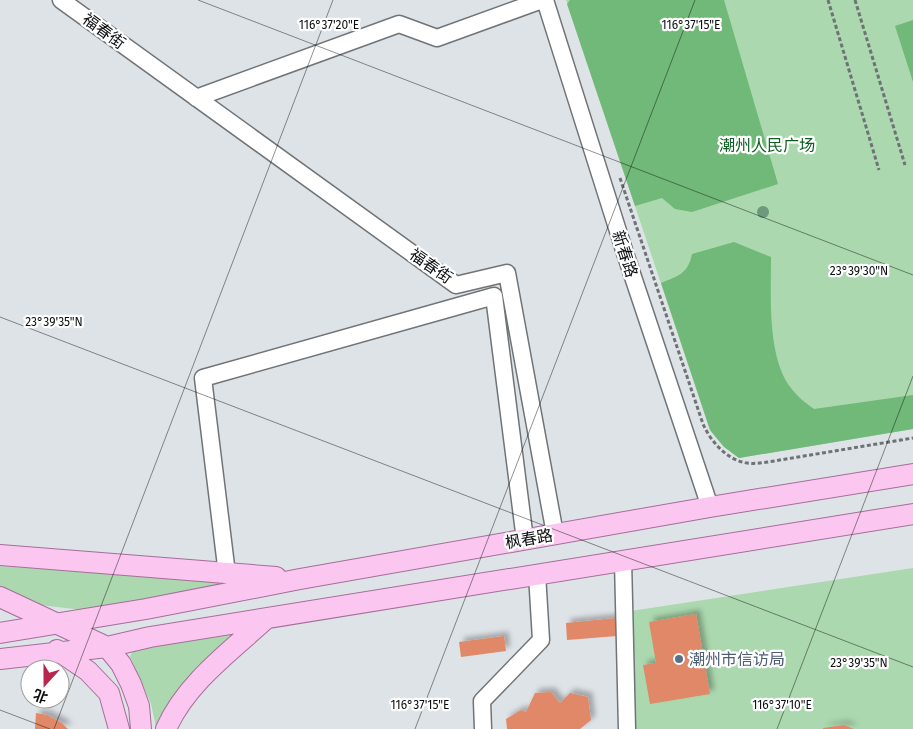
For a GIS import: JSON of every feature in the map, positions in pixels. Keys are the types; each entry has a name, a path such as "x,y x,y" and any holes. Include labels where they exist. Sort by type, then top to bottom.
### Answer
{"main road":[{"name":"枫春路","path":"9,631 146,610 300,579 710,507 913,474"},
{"path":"0,659 106,647 150,637 913,514"},
{"path":"0,554 300,579"},
{"path":"0,597 106,647 121,664 131,684 139,706 141,729"},
{"path":"166,729 182,700 202,678 267,618"},
{"path":"0,621 9,631 61,653 88,671 109,692 119,729"}],"street":[{"name":"福春街","path":"61,0 456,285 507,273 555,534"},
{"path":"196,98 399,24 437,38 544,0"},
{"name":"新春路","path":"544,0 624,250 710,507"},
{"path":"227,574 203,378 494,296 525,540"},
{"path":"623,560 627,729"},
{"path":"483,729 482,701 541,640 537,574"}],"path":[{"path":"828,0 879,170"},
{"path":"855,0 905,165"},
{"path":"620,178 703,424 708,436 724,452 737,461 749,463 768,462 913,438"}],"green space":[{"name":"潮州人民广场","path":"566,0 913,0 913,429 739,458 727,449 713,434 710,430"},
{"path":"570,0 724,0 778,184 692,212 675,209 662,198 635,206 567,4"},
{"path":"913,20 913,82 895,26"},
{"path":"734,242 771,257 771,317 775,348 783,375 796,394 814,409 913,395 913,429 739,458 724,447 710,430 661,283 685,270 692,254"},
{"path":"0,566 241,582 107,609 74,609 40,605 0,590"},
{"path":"913,568 913,729 635,729 631,611"},
{"path":"242,633 198,665 168,703 156,727 151,704 130,656 133,650"}],"building":[{"path":"696,614 710,694 650,704 643,665 656,663 649,622"},
{"path":"616,618 617,636 567,640 566,623"},
{"path":"504,636 506,651 461,657 459,642"},
{"path":"551,692 560,703 570,693 588,697 591,720 580,729 507,729 506,719 521,710 526,712 535,693"},
{"path":"36,713 47,715 62,723 68,729 35,729"},
{"path":"844,725 854,729 823,729 823,728"}],"place":[{"name":"潮州市信访局","path":"679,659"}]}
